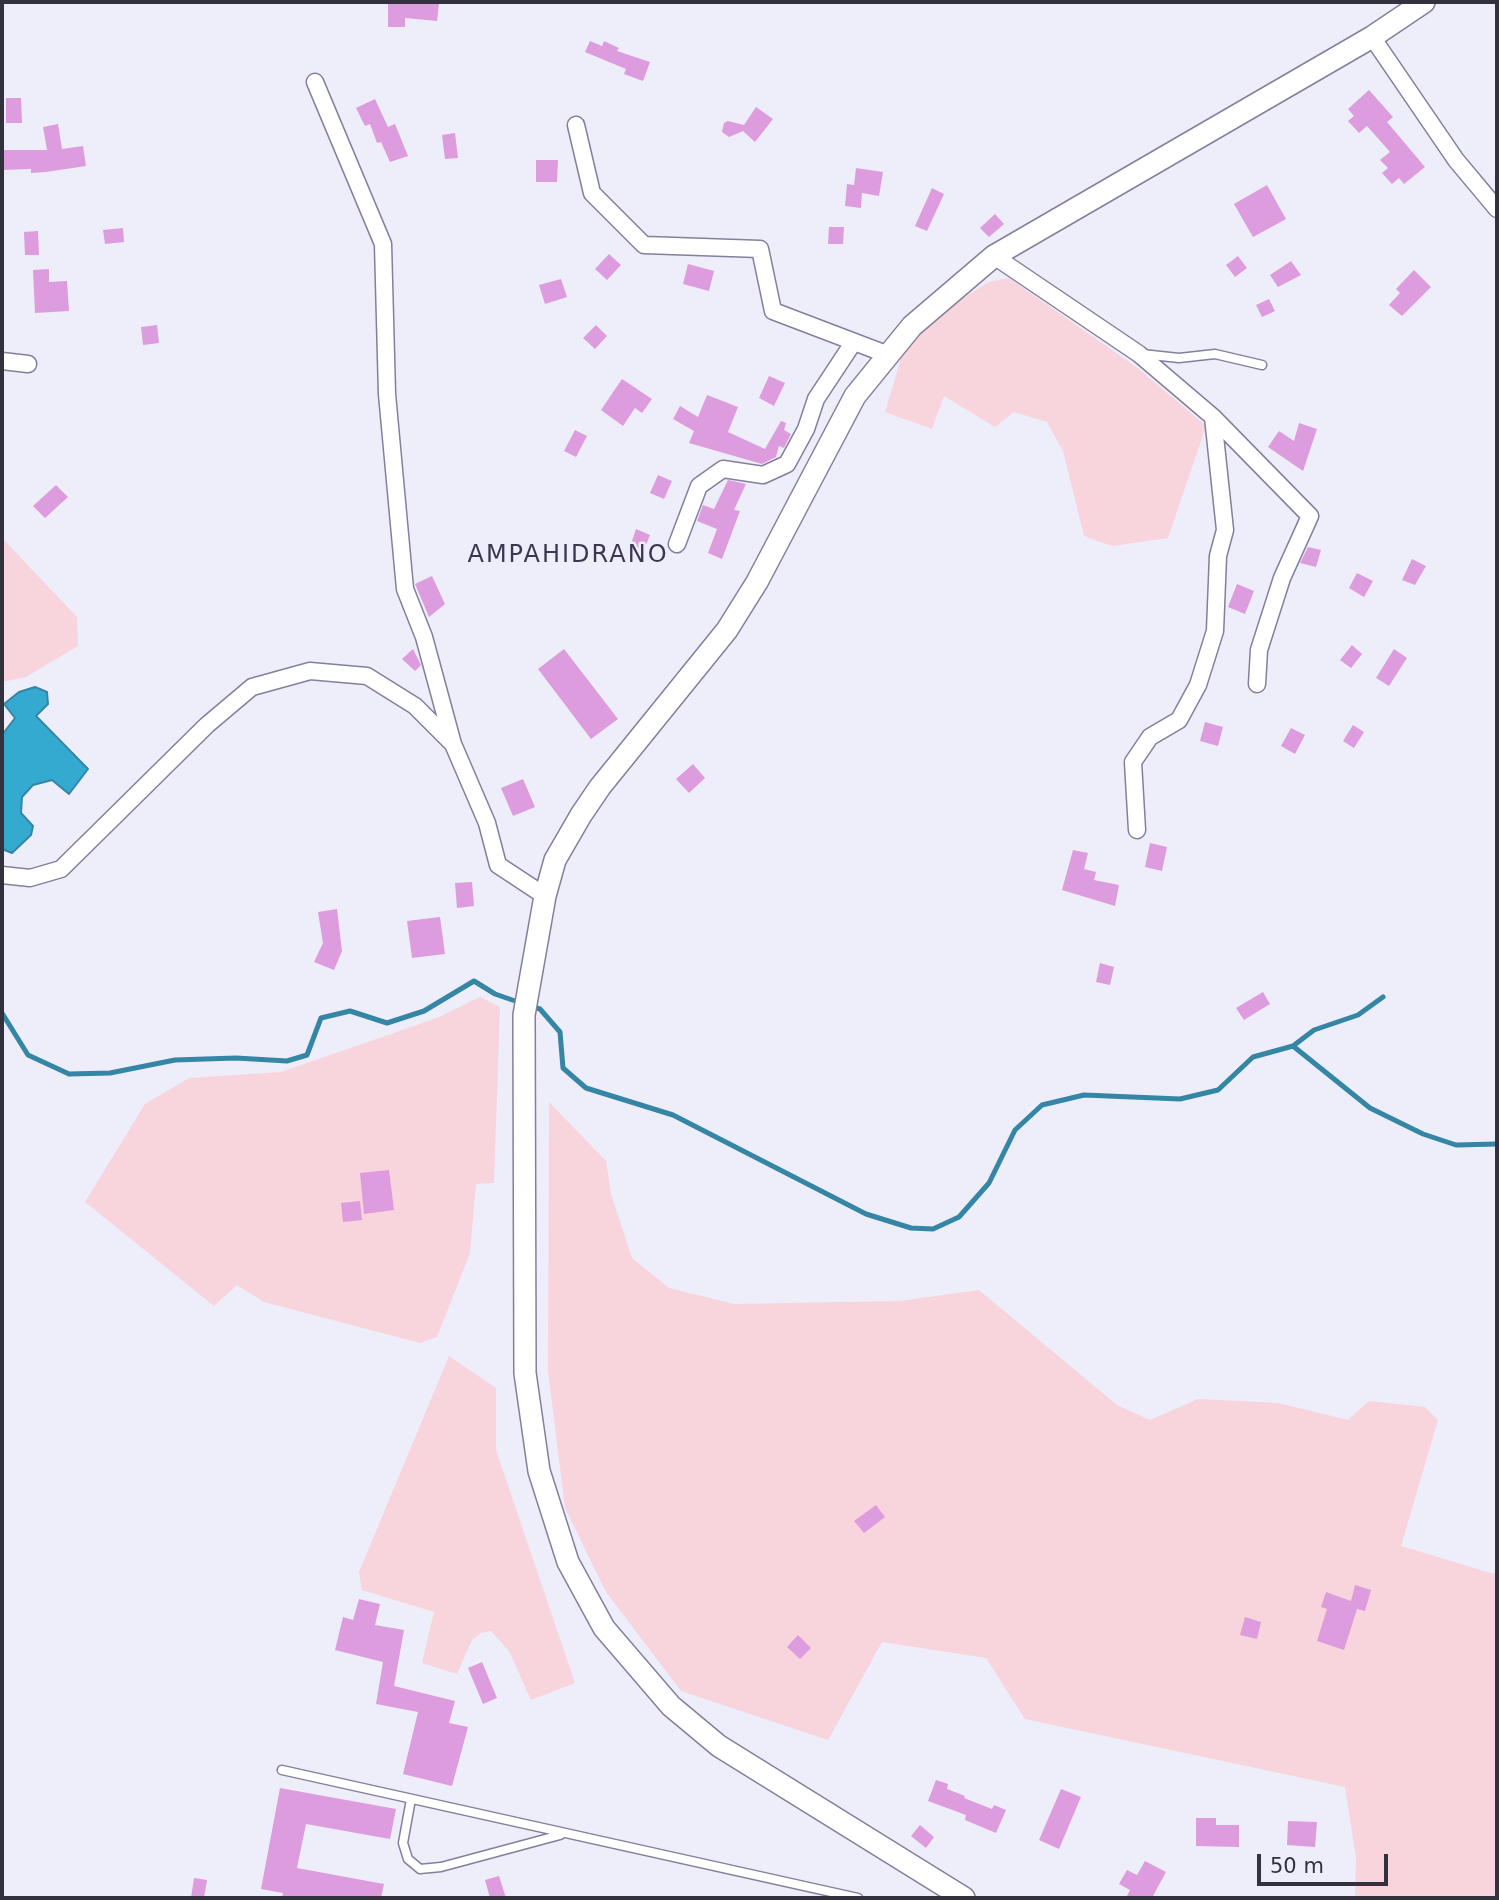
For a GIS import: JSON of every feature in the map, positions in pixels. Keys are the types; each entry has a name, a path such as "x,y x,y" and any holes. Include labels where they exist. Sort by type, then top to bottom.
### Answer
{"street":[{"path":"961,1897 719,1746 671,1706 604,1628 568,1562 538,1472 525,1373 524,1015 532,955 545,896 555,860 600,787 727,630 757,582 855,396 886,354 912,326 994,256 1372,37 1424,2"},
{"path":"1372,37 1456,160 1497,209"},
{"path":"315,82 383,244 387,394 405,589 424,637 453,744 490,833 498,865 545,896"},
{"path":"576,125 592,193 644,245 760,249 773,311 886,354"},
{"path":"994,256 1139,354 1213,417 1310,516 1282,579 1259,650 1257,684"},
{"path":"677,544 699,486 723,469 763,475 787,464 806,429 816,399 853,343"},
{"path":"2,361 28,365"},
{"path":"1137,830 1133,762 1150,737 1180,720 1198,685 1215,631 1218,556 1225,529 1213,417"},
{"path":"2,874 30,878 61,869 207,726 252,687 310,671 368,676 415,706 453,744"}],"lane":[{"path":"1139,354 1179,358 1215,354 1262,365"},
{"path":"282,1770 858,1898"},
{"path":"411,1799 403,1843 408,1859 420,1869 441,1867 563,1834"}],"shaded area":[{"path":"1009,278 1139,369 1206,426 1168,538 1112,546 1084,536 1063,451 1047,422 1014,412 995,427 944,396 932,429 885,412 902,355 926,321 989,282"},
{"path":"2,538 77,617 78,646 26,677 2,682"},
{"path":"480,997 500,1007 494,1183 476,1184 470,1253 437,1337 420,1343 264,1302 237,1285 214,1306 85,1202 145,1104 189,1078 281,1072 437,1018"},
{"path":"549,1102 606,1161 611,1194 632,1258 669,1288 734,1304 900,1301 979,1290 1117,1405 1150,1420 1198,1399 1278,1403 1348,1420 1369,1401 1425,1407 1438,1420 1401,1546 1494,1574 1497,1567 1497,1898 1355,1898 1356,1858 1345,1787 1025,1719 986,1658 882,1642 828,1740 681,1691 606,1592 565,1508 548,1371"},
{"path":"449,1356 496,1388 496,1450 575,1683 531,1700 509,1651 491,1631 481,1633 472,1640 457,1674 422,1663 434,1612 362,1590 359,1572"}],"water":[{"path":"35,687 47,692 48,704 36,716 88,769 69,794 52,780 33,785 22,797 21,813 33,826 31,835 12,853 2,849 2,735 15,718 4,704 19,692"}],"building":[{"path":"388,2 439,3 437,21 405,18 405,27 388,27"},
{"path":"590,41 602,46 604,41 619,48 617,51 650,62 643,81 624,74 626,69 585,52"},
{"path":"1369,90 1393,117 1387,122 1425,167 1404,184 1399,178 1392,184 1382,173 1388,168 1380,160 1390,152 1367,126 1359,133 1348,121 1354,116 1348,109"},
{"path":"6,98 21,98 22,123 6,123"},
{"path":"375,99 388,127 395,124 408,156 390,162 381,142 377,143 370,124 365,126 356,108"},
{"path":"756,107 773,119 755,142 743,131 729,137 722,132 724,123 728,121 744,125"},
{"path":"58,124 62,149 83,146 86,166 31,173 31,169 2,170 2,150 47,150 43,127"},
{"path":"455,133 458,158 445,159 442,135"},
{"path":"536,160 558,160 557,182 536,182"},
{"path":"856,168 883,172 879,196 862,193 861,208 845,206 847,184 854,185"},
{"path":"1267,185 1286,219 1253,237 1234,204"},
{"path":"932,188 944,194 927,231 915,226"},
{"path":"995,214 1004,224 989,237 980,228"},
{"path":"829,227 844,227 843,244 828,244"},
{"path":"123,228 124,242 105,244 103,230"},
{"path":"38,231 39,255 25,255 24,232"},
{"path":"609,254 621,265 607,280 595,269"},
{"path":"1238,256 1247,268 1235,277 1226,265"},
{"path":"1291,261 1301,275 1278,287 1270,275"},
{"path":"688,264 714,271 709,291 683,284"},
{"path":"49,269 49,282 67,281 69,311 35,313 33,270"},
{"path":"1414,270 1431,287 1402,316 1389,305 1400,293 1396,289"},
{"path":"561,279 567,297 545,304 539,285"},
{"path":"1269,299 1275,311 1262,317 1256,305"},
{"path":"157,325 159,343 143,345 141,327"},
{"path":"596,325 607,336 595,349 583,338"},
{"path":"769,376 785,383 774,406 759,398"},
{"path":"622,379 652,399 642,413 635,408 623,426 601,410"},
{"path":"707,395 738,407 728,432 765,449 781,421 786,423 784,430 791,434 784,448 779,446 776,457 762,464 689,443 694,431 673,419 680,406 698,417"},
{"path":"1299,423 1317,429 1303,471 1268,447 1279,431 1294,441"},
{"path":"575,430 587,436 576,457 564,451"},
{"path":"658,475 672,481 664,499 650,493"},
{"path":"728,480 746,484 734,510 740,511 722,559 708,553 717,529 697,521 703,505 714,509"},
{"path":"56,485 68,497 45,518 33,506"},
{"path":"636,529 650,535 644,550 631,544"},
{"path":"1308,547 1321,550 1316,567 1300,563"},
{"path":"1412,559 1426,566 1415,585 1402,580"},
{"path":"1357,573 1373,581 1364,597 1349,588"},
{"path":"432,576 445,604 429,617 415,584"},
{"path":"1237,584 1254,591 1245,614 1228,607"},
{"path":"1352,645 1362,654 1351,668 1340,660"},
{"path":"413,649 421,665 415,671 402,659"},
{"path":"564,649 618,719 591,739 538,669"},
{"path":"1394,649 1407,658 1389,686 1376,678"},
{"path":"1205,722 1223,727 1218,746 1200,741"},
{"path":"1353,725 1364,732 1354,748 1343,741"},
{"path":"1291,728 1305,735 1295,754 1281,746"},
{"path":"693,764 705,778 689,793 676,779"},
{"path":"523,779 535,807 513,816 501,788"},
{"path":"1150,843 1167,847 1162,871 1145,867"},
{"path":"1073,850 1088,853 1084,869 1096,872 1094,880 1119,885 1115,906 1062,890"},
{"path":"472,882 474,906 457,908 455,883"},
{"path":"337,909 342,951 334,970 314,962 323,943 318,912"},
{"path":"440,917 445,954 412,958 407,921"},
{"path":"1100,963 1114,967 1110,985 1096,982"},
{"path":"1263,992 1270,1004 1244,1020 1236,1008"},
{"path":"389,1170 394,1210 364,1214 360,1173"},
{"path":"360,1201 362,1220 343,1222 341,1203"},
{"path":"876,1505 885,1517 864,1533 854,1521"},
{"path":"1355,1585 1371,1590 1365,1611 1357,1609 1344,1650 1317,1641 1327,1609 1321,1607 1326,1592 1351,1601"},
{"path":"359,1599 380,1604 375,1625 404,1630 394,1686 455,1701 449,1723 468,1727 452,1786 403,1774 418,1712 376,1704 383,1662 335,1650 343,1617 353,1620"},
{"path":"1245,1617 1261,1622 1257,1639 1240,1635"},
{"path":"798,1635 811,1648 800,1659 787,1647"},
{"path":"482,1662 497,1698 483,1704 468,1668"},
{"path":"936,1780 948,1784 947,1789 965,1796 964,1798 992,1809 994,1805 1006,1810 996,1833 965,1820 966,1815 928,1801"},
{"path":"280,1788 396,1809 390,1839 306,1824 297,1868 384,1884 381,1898 282,1898 283,1893 261,1889"},
{"path":"1061,1789 1081,1797 1059,1849 1039,1840"},
{"path":"1196,1818 1216,1818 1216,1825 1239,1825 1239,1847 1196,1846"},
{"path":"1288,1821 1317,1822 1315,1847 1287,1845"},
{"path":"920,1825 934,1837 926,1848 911,1836"},
{"path":"1145,1861 1166,1872 1152,1898 1126,1898 1130,1890 1119,1884 1127,1870 1137,1875"},
{"path":"499,1876 506,1898 490,1898 485,1880"},
{"path":"194,1878 207,1880 204,1898 191,1898"}],"waterway":[{"path":"2,1013 28,1055 69,1074 110,1073 175,1060 236,1058 287,1061 307,1055 321,1018 350,1011 387,1023 424,1011 474,981 495,994 521,1003"},
{"path":"530,1006 540,1009 560,1032 563,1068 586,1088 673,1115 866,1214 911,1228 933,1229 959,1217 989,1183 1015,1130 1042,1105 1084,1095 1180,1099 1218,1090 1253,1057 1293,1046 1314,1030 1358,1015 1383,997"},
{"path":"1293,1046 1370,1108 1423,1134 1456,1145 1497,1144"}],"district":[{"name":"AMPAHIDRANO","path":"568,556"}]}
